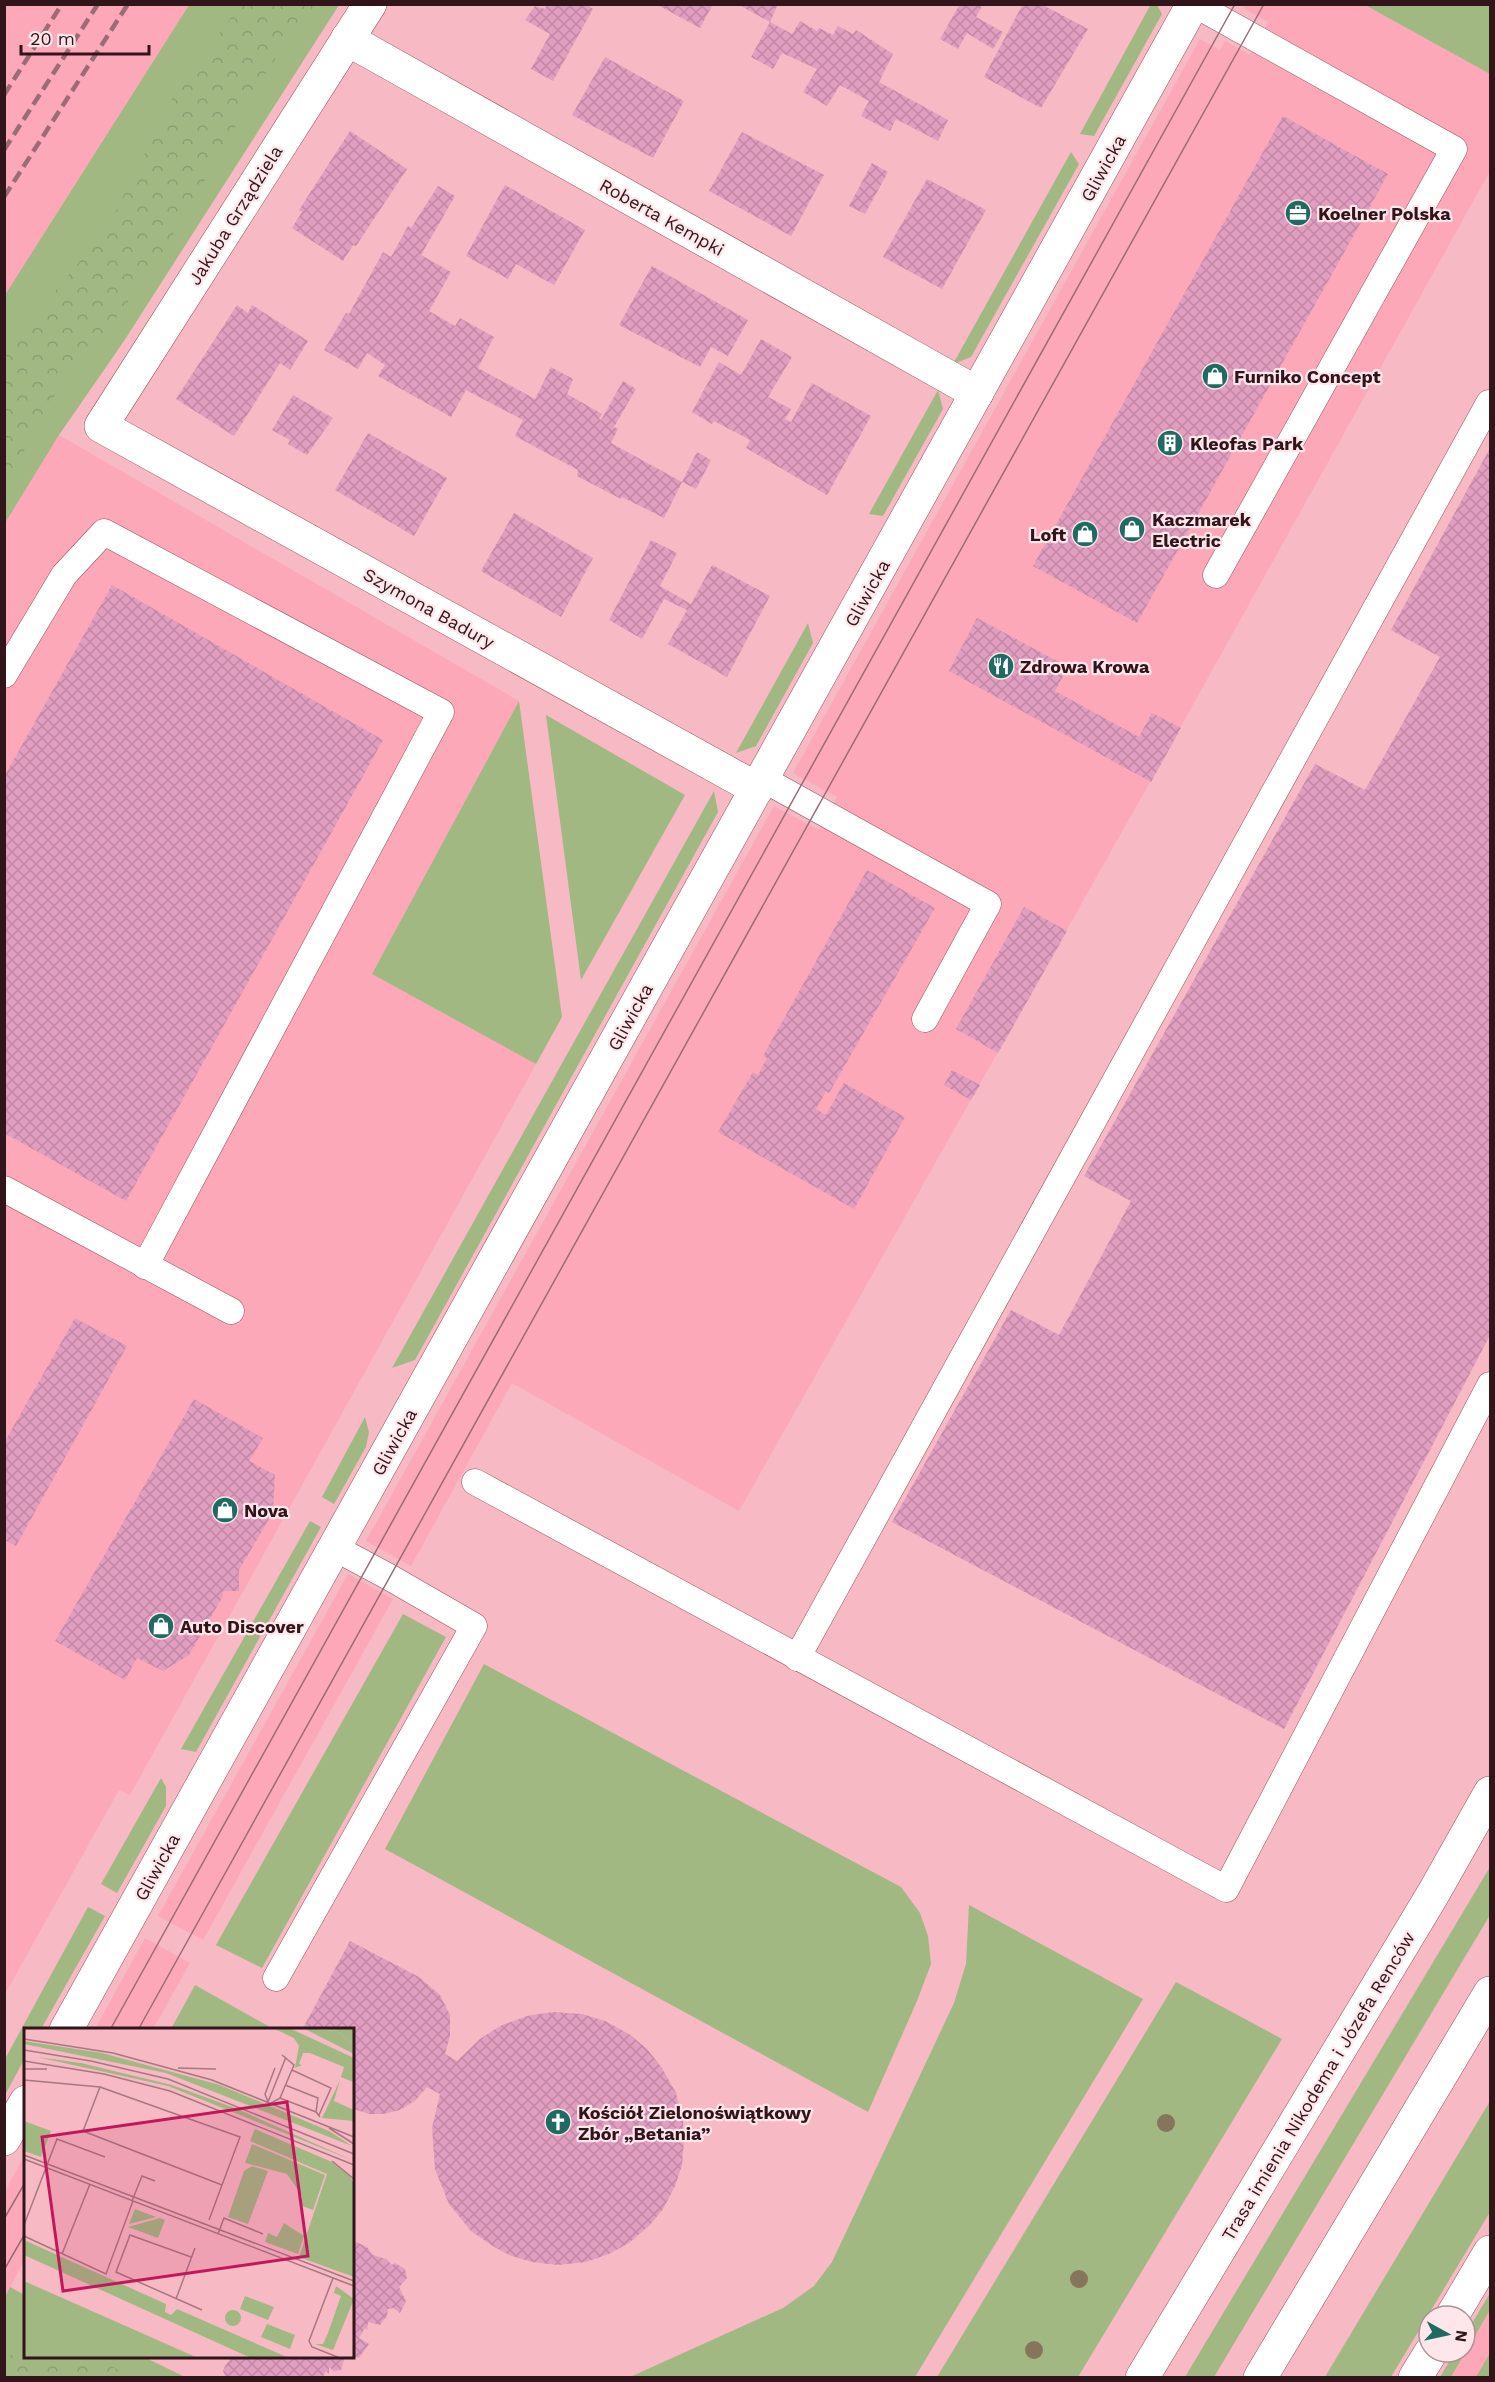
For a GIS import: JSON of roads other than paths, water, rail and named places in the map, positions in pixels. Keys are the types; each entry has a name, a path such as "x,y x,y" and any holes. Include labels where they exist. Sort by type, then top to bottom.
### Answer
{"street":[{"name":"Jakuba Grządziela","path":"101,426 369,4"},
{"name":"Gliwicka","path":"67,2028 1194,4"},
{"name":"Roberta Kempki","path":"347,39 977,393"},
{"name":"Szymona Badury","path":"101,426 760,784"},
{"name":"Trasa imienia Nikodema i Józefa Renców","path":"1142,2378 1433,1894 1491,1793"},
{"path":"1260,2378 1491,1993"},
{"path":"4,2139 24,2105"},
{"path":"1459,2304 1491,2252"},
{"path":"1415,2378 1424,2364"}],"lane":[{"path":"1194,4 1454,149 1216,575"},
{"path":"797,1658 1489,403 1491,404"},
{"path":"4,675 64,575 104,532 441,712 145,1266"},
{"path":"760,784 988,904 925,1019"},
{"path":"4,1189 231,1311"},
{"path":"475,1482 1226,1889 1491,1385"},
{"path":"276,1978 474,1626 335,1548"}],"tram line":[{"path":"111,2028 1235,4"},
{"path":"139,2028 1264,4"},
{"path":"4,2219 24,2184"},
{"path":"4,2270 24,2235"}],"railway":[{"path":"4,95 62,4"},
{"path":"4,150 98,4"},
{"path":"4,197 128,4"}],"place":[{"name":"Koelner Polska","path":"1298,213"},
{"name":"Furniko Concept","path":"1215,376"},
{"name":"Kleofas Park","path":"1170,443"},
{"name":"Kaczmarek Electric","path":"1132,529"},
{"name":"Loft","path":"1085,534"},
{"name":"Zdrowa Krowa","path":"1001,666"},
{"name":"Nova","path":"225,1510"},
{"name":"Auto Discover","path":"161,1626"},
{"name":"Kościół Zielonoświątkowy Zbór „Betania”","path":"558,2122"}]}
